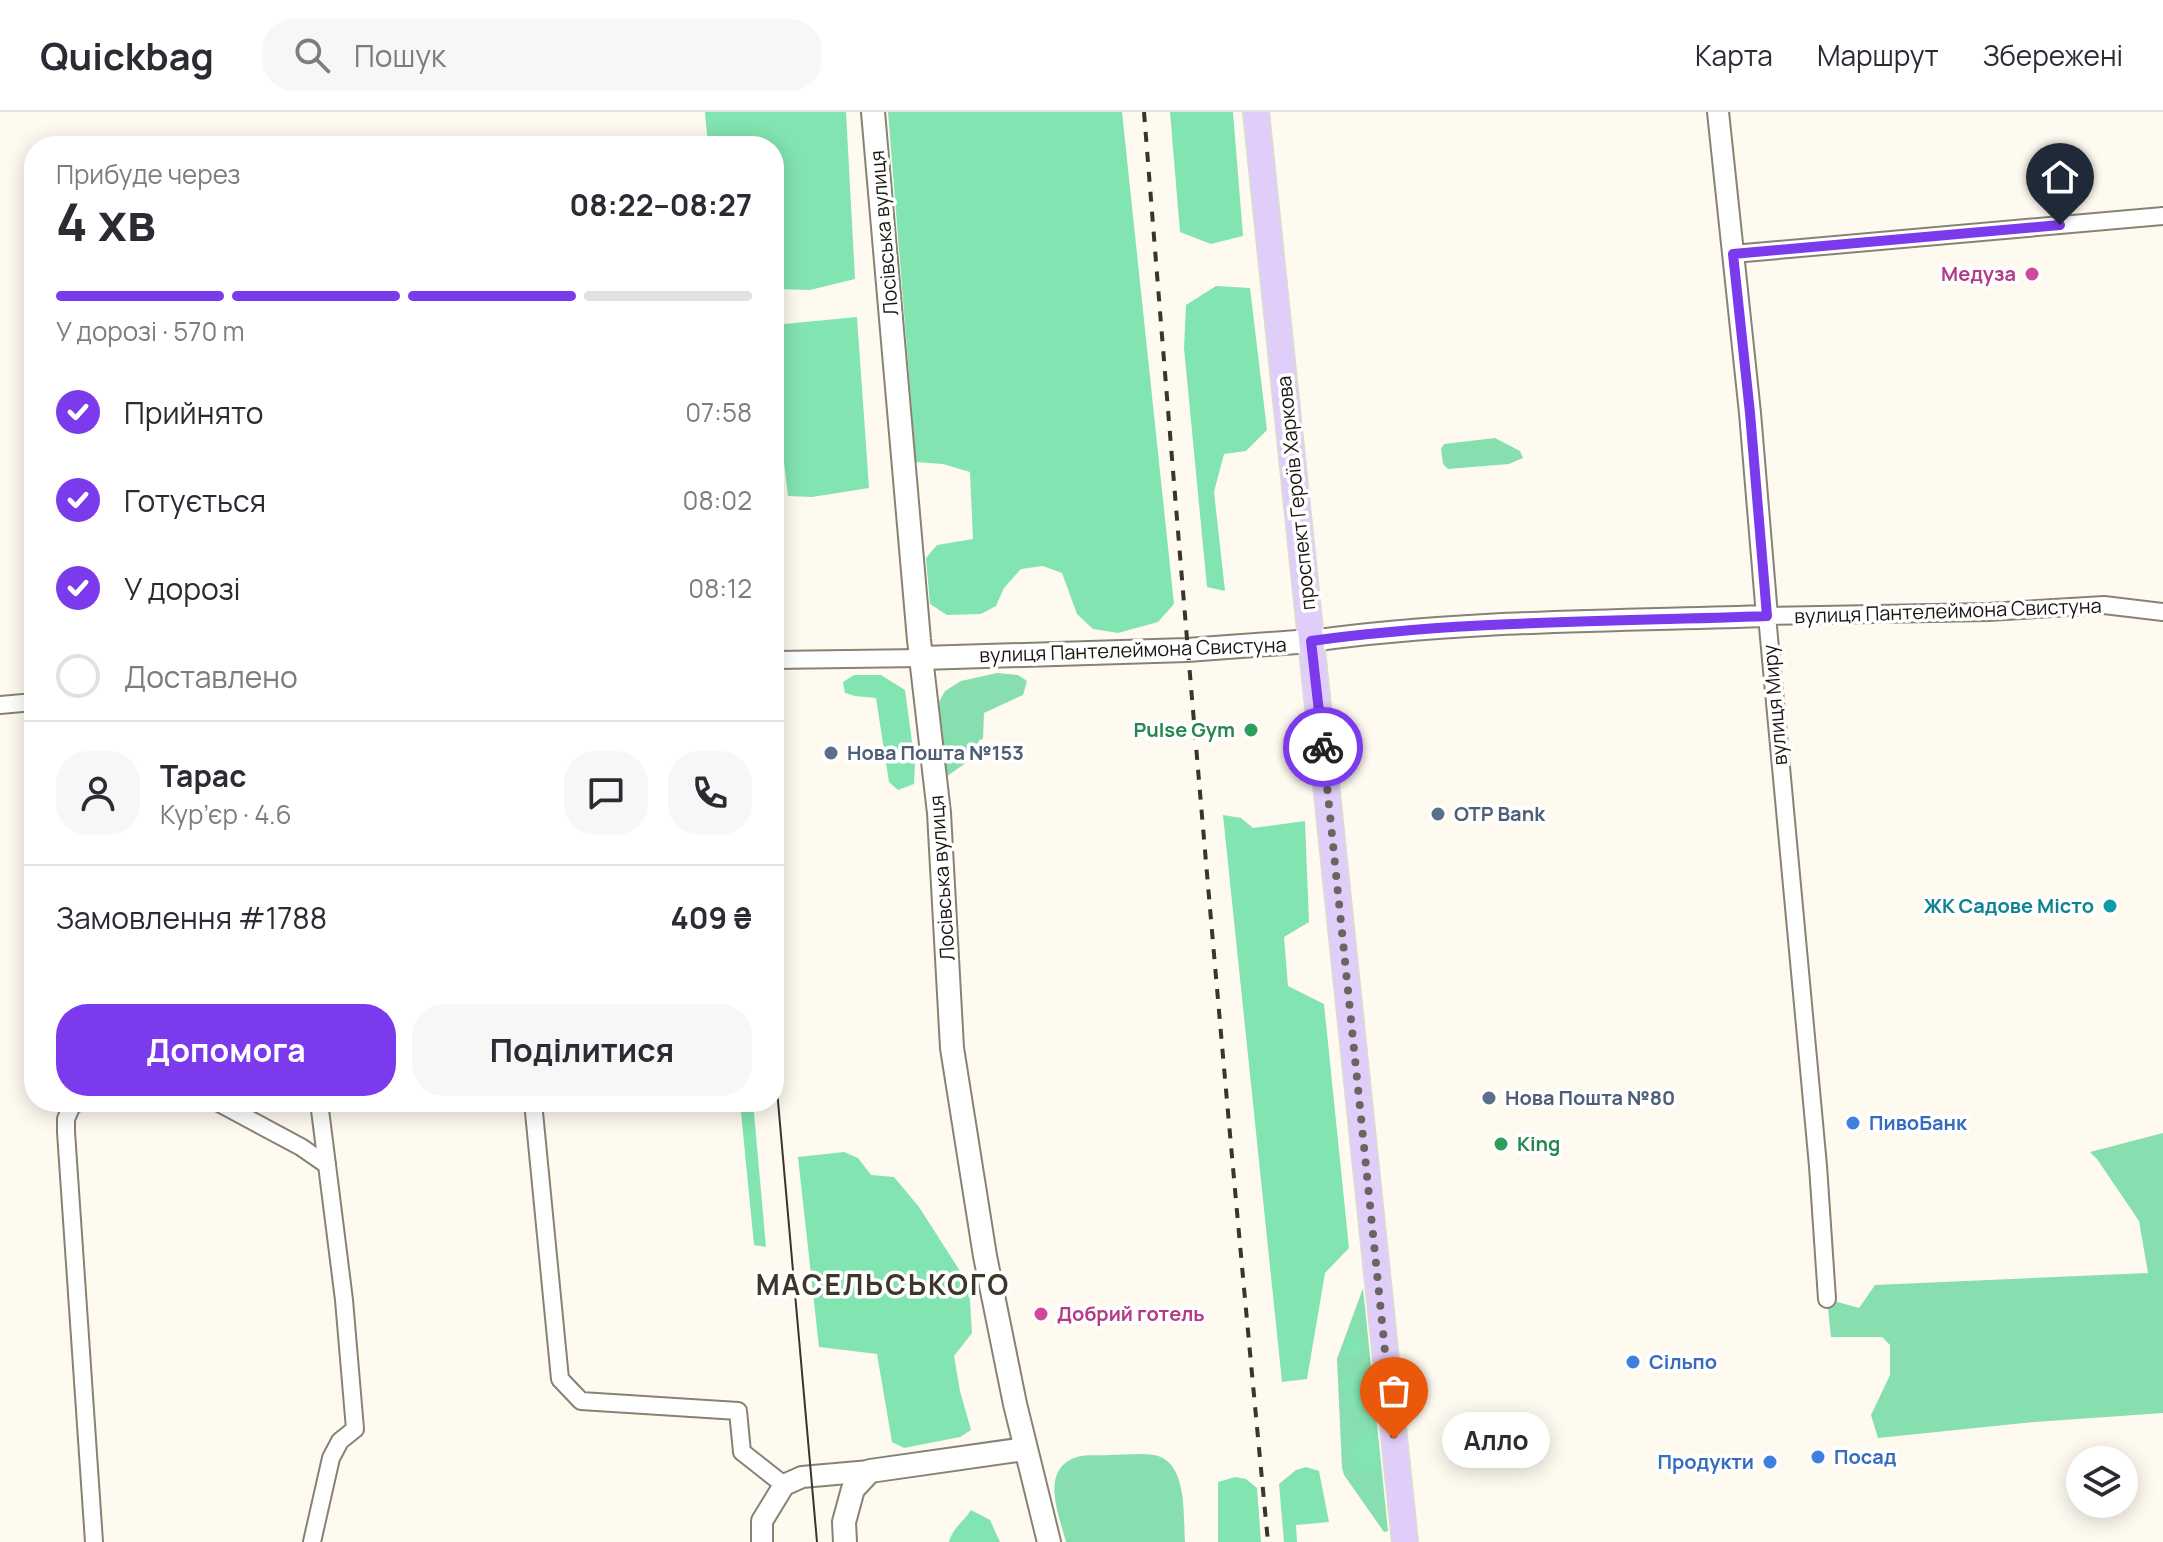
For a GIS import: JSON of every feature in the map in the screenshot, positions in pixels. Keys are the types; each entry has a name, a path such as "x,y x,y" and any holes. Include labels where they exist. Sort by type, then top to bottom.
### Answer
{"main road":[{"name":"Лосівська вулиця","path":"873,112 921,658 939,813 952,1048 985,1256 1025,1449 1049,1542"},
{"name":"проспект Героїв Харкова","path":"1256,112 1405,1542"},
{"name":"вулиця Пантелеймона Свистуна","path":"921,658 1187,650 1311,641"},
{"path":"844,1532 853,1489 870,1471 1025,1449"}],"street":[{"name":"вулиця Миру","path":"1718,112 1750,413 1818,1166 1827,1299"},
{"path":"1733,254 2163,216"},
{"name":"вулиця Пантелеймона Свистуна","path":"1311,641 1482,625 1988,612 2104,605 2163,612"},
{"name":"вулиця Пантелеймона Свистуна","path":"784,660 921,658"},
{"path":"0,705 24,703"},
{"path":"69,1112 66,1132 94,1542"},
{"path":"236,1112 301,1147 327,1165"},
{"path":"312,1542 331,1458 340,1441 355,1429 344,1300 320,1112"},
{"path":"534,1112 560,1379 581,1401 738,1411 742,1452 784,1485"},
{"path":"762,1542 762,1521 784,1485 802,1477 870,1471"}],"green space":[{"path":"705,112 846,112 855,279 810,290 784,289 784,136 707,136"},
{"path":"888,112 1122,112 1174,604 1158,622 1118,633 1093,629 1077,614 1062,573 1043,566 1021,569 1004,588 996,606 981,614 947,615 930,604 926,558 937,545 973,539 970,472 943,464 916,462"},
{"path":"1170,112 1233,112 1243,236 1211,244 1180,232"},
{"path":"1216,286 1250,288 1267,430 1246,451 1224,454 1214,492 1225,591 1207,587 1184,348 1186,305"},
{"path":"857,317 869,488 812,497 788,496 784,462 784,324"},
{"path":"1495,438 1520,451 1523,458 1509,464 1448,469 1443,464 1441,449 1444,444"},
{"path":"997,673 1018,675 1027,681 1023,695 984,713 983,739 979,740 977,755 946,777 939,702 945,691 961,681"},
{"path":"854,675 881,675 905,690 915,764 914,784 898,790 889,782 876,698 845,693 843,682"},
{"path":"1223,815 1241,818 1253,828 1305,821 1309,922 1284,937 1288,986 1324,1004 1349,1248 1325,1273 1307,1379 1282,1382"},
{"path":"741,1112 754,1112 766,1247 754,1245"},
{"path":"2163,1133 2163,1413 1878,1438 1871,1415 1890,1375 1890,1345 1882,1337 1831,1337 1827,1299 1859,1308 1875,1285 2148,1273 2139,1221 2090,1152"},
{"path":"844,1152 858,1158 871,1175 894,1177 919,1207 969,1285 972,1333 954,1356 971,1430 960,1437 904,1448 892,1442 877,1354 819,1347 798,1157"},
{"path":"1363,1288 1388,1531 1384,1532 1342,1468 1337,1359"},
{"path":"1348,1336 1359,1337 1362,1350 1359,1356 1351,1358 1343,1352"},
{"path":"1350,1372 1367,1377 1370,1396 1366,1404 1354,1407 1346,1398 1343,1379"},
{"path":"1361,1431 1372,1432 1377,1442 1378,1469 1363,1473 1353,1466 1351,1456 1353,1444"},
{"path":"1138,1454 1165,1459 1173,1467 1182,1491 1185,1542 1066,1542 1055,1494 1058,1472 1065,1463 1085,1456"},
{"path":"1306,1467 1319,1471 1329,1522 1296,1525 1297,1542 1284,1542 1279,1484 1296,1470"},
{"path":"1235,1477 1246,1479 1257,1488 1261,1542 1218,1542 1218,1482"},
{"path":"971,1510 990,1520 1000,1542 949,1542 955,1529"}],"tram line":[{"path":"779,1112 817,1542"}],"railway":[{"path":"1144,112 1203,827 1268,1542"}],"way so far":[{"path":"1323,747 1394,1439"}],"place":[{"name":"Медуза","path":"2032,274"},
{"name":"Pulse Gym","path":"1251,730"},
{"name":"Нова Пошта №153","path":"831,753"},
{"name":"OTP Bank","path":"1438,814"},
{"name":"ЖК Садове Місто","path":"2110,906"},
{"name":"Нова Пошта №80","path":"1489,1098"},
{"name":"ПивоБанк","path":"1853,1123"},
{"name":"King","path":"1501,1144"},
{"name":"Добрий готель","path":"1041,1314"},
{"name":"Сільпо","path":"1633,1362"},
{"name":"Алло","path":"1394,1439"},
{"name":"Посад","path":"1818,1457"},
{"name":"Продукти","path":"1770,1462"}],"district":[{"name":"МАСЕЛЬСЬКОГО","path":"883,1285"}],"route":[{"path":"1323,747 1311,641 1482,625 1767,616 1733,254 2060,225"}]}
